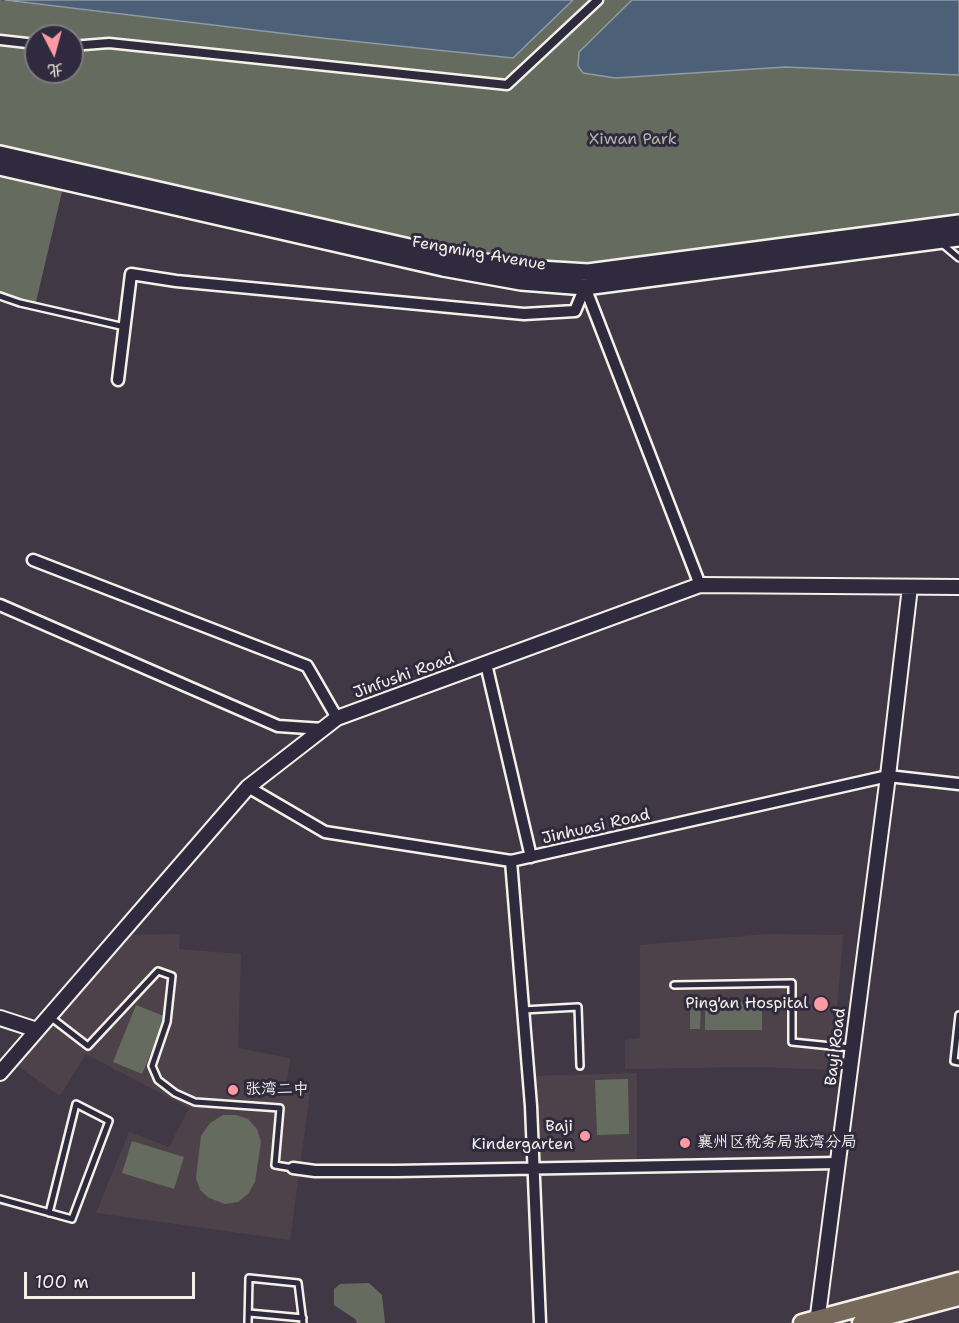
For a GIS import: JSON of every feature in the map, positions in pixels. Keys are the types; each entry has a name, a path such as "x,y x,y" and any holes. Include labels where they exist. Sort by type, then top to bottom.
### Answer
{"main road":[{"name":"Fengming Avenue","path":"0,154 449,256 523,268 588,272 959,223"},
{"name":"Fengming Avenue","path":"0,167 443,268 521,282 585,287 959,238"},
{"path":"812,1322 959,1281"},
{"path":"861,1323 959,1297"}],"street":[{"path":"84,45 109,43 507,85 598,0"},
{"path":"0,40 24,43"},
{"path":"118,380 131,274 176,281 524,314 575,311 585,287"},
{"path":"585,287 700,585"},
{"path":"33,560 307,666 337,718"},
{"name":"Jinfushi Road","path":"0,1073 248,787 337,718 700,585 959,587"},
{"name":"Bayi Road","path":"812,1322 837,1163 888,776 910,587"},
{"path":"0,605 278,726 323,729"},
{"path":"486,664 531,857"},
{"name":"Jinhuasi Road","path":"248,787 325,832 511,861 888,776 959,784"},
{"path":"511,861 531,1106 540,1323"},
{"path":"0,1018 37,1030"},
{"path":"293,1168 315,1171 397,1171 837,1163"}],"lane":[{"path":"937,241 959,258"},
{"path":"0,296 20,303 125,327"},
{"path":"49,1016 88,1046 158,970 172,976 167,1022 152,1066 158,1080 175,1093 195,1102 280,1108 274,1165 293,1168"},
{"path":"674,985 792,983 792,1042 852,1048"},
{"path":"523,1010 578,1007 580,1066"},
{"path":"959,1015 954,1061 959,1062"},
{"path":"0,1199 49,1213 72,1219 109,1121 76,1104 49,1213"},
{"path":"248,1323 249,1278 298,1283 303,1320 249,1313"}],"shaded area":[{"name":"张湾二中","path":"180,934 179,949 241,954 238,1048 290,1058 287,1082 311,1085 290,1240 96,1213 129,1132 169,1147 189,1108 86,1054 60,1096 11,1061 119,935"},
{"path":"767,934 843,935 832,1070 758,1067 625,1069 625,1040 640,1038 640,945"},
{"name":"Baji Kindergarten","path":"637,1073 637,1166 534,1168 528,1076"}],"green space":[{"name":"Xiwan Park","path":"0,0 513,58 573,0 959,0 959,238 585,287 64,183 36,302 20,303 0,296"},
{"path":"690,1002 701,1002 700,1029 690,1029"},
{"path":"705,1002 762,1002 762,1030 705,1030"},
{"path":"136,1005 166,1017 142,1074 113,1062"},
{"path":"628,1079 629,1134 597,1135 595,1080"},
{"path":"223,1115 236,1115 248,1119 257,1129 261,1142 255,1182 248,1194 238,1202 225,1204 209,1198 200,1190 196,1178 201,1136 210,1123"},
{"path":"132,1141 184,1157 174,1189 122,1173"},
{"path":"369,1283 382,1295 385,1323 357,1323 355,1319 334,1305 334,1289 340,1284"}],"water":[{"path":"5,0 573,0 513,58 313,37"},
{"path":"632,0 959,0 959,75 786,67 615,78 583,73 578,66 579,52"}],"place":[{"name":"Ping'an Hospital","path":"821,1004"},
{"name":"张湾二中","path":"233,1090"},
{"name":"Baji Kindergarten","path":"585,1136"},
{"name":"襄州区税务局张湾分局","path":"685,1143"}]}
